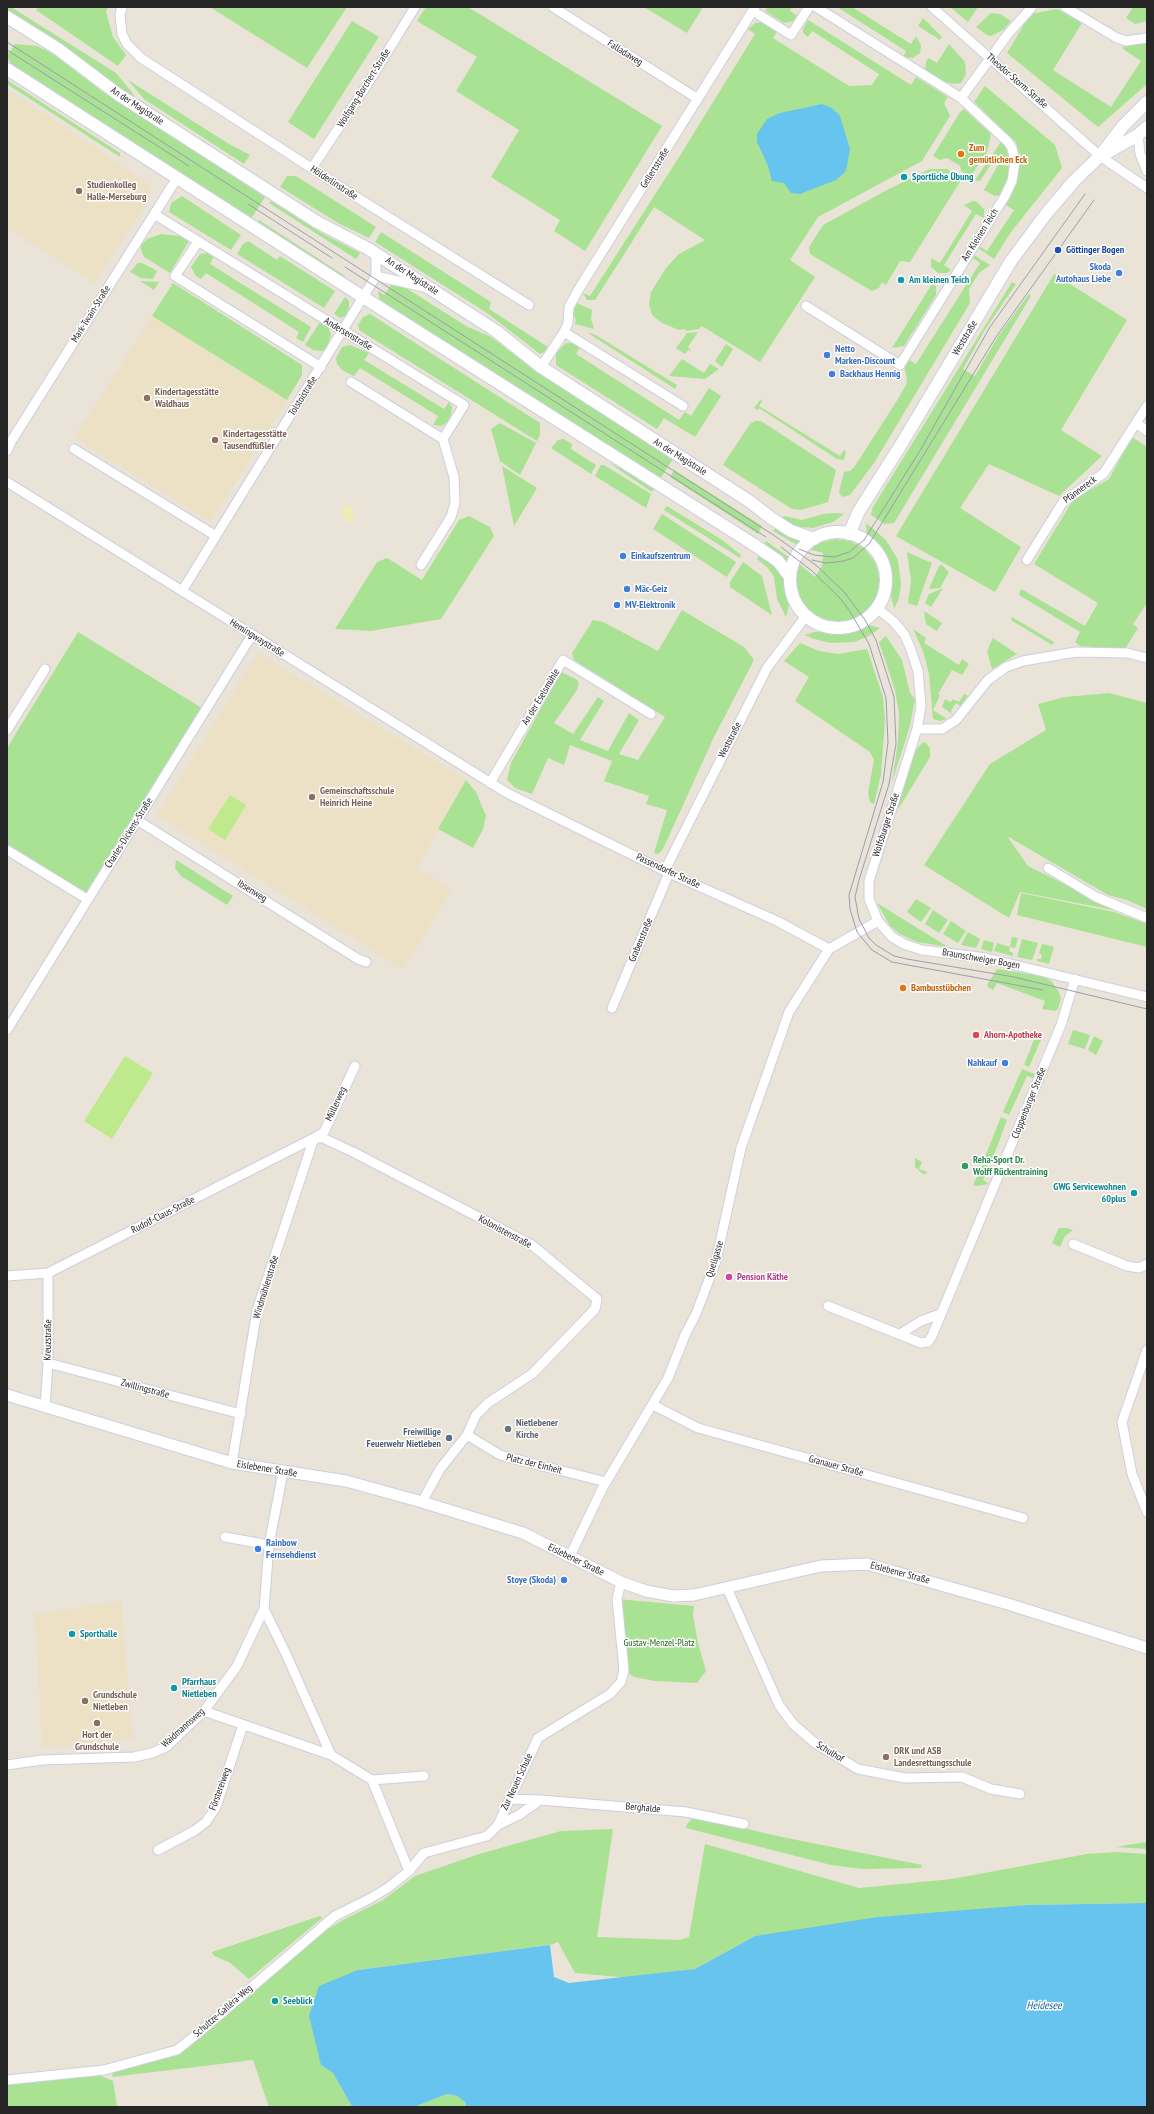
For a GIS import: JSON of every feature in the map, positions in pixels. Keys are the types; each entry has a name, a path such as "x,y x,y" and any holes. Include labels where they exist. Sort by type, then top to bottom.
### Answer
{"main road":[{"name":"An der Magistrale","path":"7,16 58,49 119,95 310,218 376,254 496,331 542,367 749,501 791,531 814,539"},
{"path":"7,69 753,544 778,561 790,577"},
{"name":"Weststraße","path":"849,534 859,510 899,448 1004,272 1046,214 1074,181 1100,156 1118,132 1147,102"},
{"name":"Weststraße","path":"1100,156 1138,136 1147,127"},
{"path":"828,533 849,534 869,544 878,554 883,565 886,578 884,590 877,608 865,620 846,627 828,627 816,623 806,616 798,607 792,596 790,577 797,555 814,539 828,533"}],"street":[{"name":"Hölderlinstraße","path":"122,7 120,14 122,34 127,44 141,58 529,305"},
{"name":"Wolfgang-Borchert-Straße","path":"312,168 367,85 415,7"},
{"name":"Falladaweg","path":"553,7 698,99"},
{"path":"754,9 791,35 810,7"},
{"name":"Am Kleinen Teich","path":"806,306 900,365 1005,196 1014,171 1014,154 1008,142 961,98 816,7"},
{"name":"Theodor-Storm-Straße","path":"932,7 1100,156"},
{"path":"961,98 1008,34 1032,7"},
{"path":"1065,7 1117,38 1126,41 1147,38"},
{"name":"Gellertstraße","path":"542,367 564,332 568,323 570,307 578,292 754,9"},
{"path":"1138,136 1140,154 1147,171"},
{"path":"1100,156 1147,188"},
{"name":"Mark-Twain-Straße","path":"7,451 12,440 176,178"},
{"name":"Andersenstraße","path":"154,214 464,405 443,439"},
{"path":"198,242 175,276 321,367"},
{"path":"376,254 376,276 433,290"},
{"name":"Tolstoistraße","path":"182,591 376,276"},
{"path":"564,332 683,406"},
{"path":"351,382 443,439 454,477 455,503 452,517 420,564"},
{"path":"1147,406 1136,423 1147,431"},
{"name":"Pfännereck","path":"1027,560 1063,502 1104,473 1136,423"},
{"path":"74,449 216,536"},
{"name":"Hemingwaystraße","path":"7,482 507,793"},
{"name":"Wolfsburger Straße","path":"877,608 894,622 904,634 910,647 918,671 921,706 917,729 869,881 870,899 878,921"},
{"name":"Weststraße","path":"667,872 767,668 806,616"},
{"name":"Charles-Dickens-Straße","path":"7,1030 252,635"},
{"path":"917,729 942,729 956,720 988,680 1006,667 1023,661 1076,652 1127,653 1147,658"},
{"name":"An der Eselsmühle","path":"490,783 563,660 651,714"},
{"path":"7,730 45,669"},
{"name":"Passendorfer Straße","path":"507,793 667,872 777,921 829,949"},
{"name":"Ibsenweg","path":"137,820 358,959 366,962"},
{"path":"7,850 87,899"},
{"path":"1048,868 1096,897 1147,918"},
{"name":"Grabenstraße","path":"612,1008 667,872"},
{"path":"829,949 878,921"},
{"name":"Braunschweiger Bogen","path":"878,921 892,937 904,944 922,950 986,958 1147,996"},
{"name":"Quellgasse","path":"570,1556 604,1485 668,1378 685,1335 696,1314 716,1260 741,1148 789,1012 829,949"},
{"name":"Cloppenburger Straße","path":"828,1306 921,1343 928,1342 1061,1025 1075,979"},
{"name":"Müllerweg","path":"314,1138 324,1132 355,1066"},
{"name":"Rudolf-Claus-Straße","path":"7,1276 48,1273 314,1138"},
{"name":"Kolonistenstraße","path":"314,1138 323,1138 355,1153 532,1245 597,1299 595,1309 532,1374 513,1388 488,1403 476,1416 467,1435"},
{"name":"Windmühlenstraße","path":"232,1463 257,1310 314,1138"},
{"path":"1073,1244 1127,1266 1138,1268 1147,1264"},
{"name":"Kreuzstraße","path":"45,1407 48,1363 48,1273"},
{"path":"900,1334 921,1320 940,1314"},
{"path":"1147,1350 1122,1422 1132,1474 1147,1512"},
{"name":"Zwillingstraße","path":"48,1363 241,1414"},
{"name":"Eislebener Straße","path":"7,1395 232,1463 346,1481 422,1502 523,1533 621,1582 646,1591 672,1596 694,1595 822,1566 867,1564 1008,1604 1147,1648"},
{"name":"Granauer Straße","path":"653,1405 698,1428 1023,1518"},
{"path":"422,1502 440,1469 467,1435"},
{"name":"Platz der Einheit","path":"467,1435 500,1455 604,1485"},
{"name":"Waidmannsweg","path":"7,1765 42,1760 134,1757 152,1753 166,1746 204,1711 237,1666 264,1609 269,1545 283,1472"},
{"path":"225,1537 269,1545"},
{"name":"Zur Neuen Schule","path":"409,1871 424,1853 478,1840 487,1836 498,1825 538,1738 610,1694 621,1682 624,1670 617,1599 621,1582"},
{"name":"Schulhof","path":"727,1588 779,1706 793,1724 815,1743 858,1770 905,1778 962,1777 991,1789 1020,1794"},
{"path":"264,1609 286,1654 331,1755"},
{"path":"204,1711 331,1755 372,1780 424,1776"},
{"name":"Förstereiweg","path":"158,1850 194,1831 206,1822 216,1807 243,1725"},
{"path":"372,1780 409,1871"},
{"name":"Berghalde","path":"509,1799 540,1800 686,1812 744,1824"},
{"path":"498,1825 520,1815 540,1800"},
{"name":"Schultze-Galléra-Weg","path":"7,2080 104,2070 177,2050 334,1916 371,1898 409,1871"}],"shaded area":[{"name":"Studienkolleg Halle-Merseburg","path":"7,89 151,185 150,197 95,283 7,228"},
{"path":"152,316 287,400 211,522 74,438"},
{"name":"Gemeinschaftsschule Heinrich Heine","path":"258,653 466,780 416,868 452,889 403,969 157,815"},
{"name":"Grundschule Nietleben","path":"121,1601 133,1739 42,1748 34,1615"}],"green space":[{"path":"7,7 11,7 116,73 134,95 133,97 58,42 7,9"},
{"path":"38,7 108,7 106,12 113,37 126,55 118,66 36,10"},
{"path":"210,7 347,7 307,68"},
{"path":"426,7 468,7 662,126 585,251 554,231 560,220 491,177 519,130 456,91 477,57 417,21"},
{"path":"644,7 703,7 687,33"},
{"path":"768,7 792,7 790,11 798,16 794,21 784,23 765,11"},
{"path":"837,7 852,7 911,44 916,36 921,45 920,53 913,58 903,57 906,51"},
{"path":"950,7 978,7 968,22"},
{"path":"1133,7 1147,7 1147,21 1135,24 1126,18"},
{"path":"1057,9 1082,23 1053,70 1111,107 1141,61 1123,49 1124,44 1147,42 1147,84 1098,127 1007,53 1030,14"},
{"path":"991,13 1000,14 1011,21 1003,30 991,36 987,35 976,27"},
{"path":"923,18 942,37 940,40 918,26"},
{"path":"808,20 911,85 916,77 948,97 944,103 950,116 922,161 818,217 790,260 815,277 760,362 702,326 699,329 687,331 684,329 679,330 662,323 652,315 649,304 651,292 666,268 679,254 705,240 654,207 595,300 587,300 583,293 590,296 681,154 755,34 748,29 755,23 763,22 777,31 773,38 849,86 872,85 879,74 812,31 808,37 803,33 803,29"},
{"path":"352,21 379,37 314,139 288,122"},
{"path":"15,44 37,46 53,54 103,92 265,197 251,219 11,64 7,56"},
{"path":"949,44 965,62 966,74 961,83 954,84 942,81 925,70 928,58 937,63"},
{"path":"7,80 120,153 120,157 7,84"},
{"path":"128,80 229,144 250,155 244,164 144,99"},
{"path":"985,86 1055,145 1062,168 1011,232 994,259 978,248 979,246 987,251 1014,210 1006,205 1018,177 1020,157 1016,142 974,102"},
{"path":"964,109 991,134 987,152 970,177 961,171 960,166 947,158 940,160 933,156 960,112"},
{"path":"1001,142 1005,146 1009,158 994,159 980,181 975,180"},
{"path":"998,165 1009,166 1007,180 1000,195 995,196 984,190"},
{"path":"930,169 947,169 961,180 910,262 900,261 886,285 882,282 879,288 872,291 810,254 809,247 823,225 885,191"},
{"path":"287,176 296,176 376,227 369,238 338,223 280,187"},
{"path":"182,196 241,235 231,250 169,212 171,203"},
{"path":"271,201 325,235 360,253 356,259 269,203"},
{"path":"973,201 977,202 984,209 984,218 976,214 944,265 951,270 947,273 938,273 931,267 931,258 940,263 972,211 964,205"},
{"path":"259,220 345,276 344,278 257,222"},
{"path":"381,232 491,302 489,309 548,347 540,354 487,313 375,242"},
{"path":"161,234 179,236 189,241 170,273 144,257 141,249 141,245 147,239"},
{"path":"248,241 277,260 280,256 335,291 324,308 237,254 243,244"},
{"path":"208,253 214,256 210,264 311,327 303,342 296,338 299,332 206,273 201,279 196,276 191,267 200,254"},
{"path":"974,255 990,265 979,273 969,289 970,303 874,463 850,495 842,497 839,492 844,472 850,471 855,466 906,385 907,379 904,366 908,359 916,364 980,263 972,258"},
{"path":"138,263 142,263 157,271 153,279 141,278 130,272"},
{"path":"1054,274 1127,320 1061,430 1102,456 1059,496 989,464 960,508 1021,547 995,592 896,536"},
{"path":"140,281 159,282 154,290"},
{"path":"1012,282 1016,284 984,331 963,369 975,376 999,335 1029,294 1031,296 894,523 885,524 871,515 873,507"},
{"path":"173,283 302,365 302,375 287,400 152,316"},
{"path":"932,284 936,286 936,295 904,346 892,348"},
{"path":"391,285 406,288 466,326 491,337 537,372 673,459 659,481 380,302 378,291 384,295"},
{"path":"345,297 349,301 349,308 346,315 341,318 334,314"},
{"path":"577,303 592,310 591,319 594,329 575,324 576,320 573,312"},
{"path":"370,314 540,423 540,435 537,441 359,330 358,325 363,317"},
{"path":"320,322 328,327 331,334 327,348 322,351 313,350 305,345"},
{"path":"698,332 688,347 692,352 688,350 685,354 676,348 687,333"},
{"path":"588,333 594,334 677,385 675,389"},
{"path":"566,343 574,343 580,347 576,354 679,420 685,412 691,416 709,388 721,396 695,437 664,418 657,429 556,365 556,353"},
{"path":"726,344 733,349 722,367 715,361"},
{"path":"350,345 369,353 364,360 444,409 449,402 452,407 451,415 447,422 442,426 433,425 438,416 360,368 354,376 342,370 337,364 336,358 342,347"},
{"path":"682,359 704,373 710,364 719,369 705,379 669,376"},
{"path":"761,399 762,401 759,406 840,456 844,450 846,452 844,460 837,459 759,408 758,410 754,408"},
{"path":"755,421 761,421 836,470 828,502 801,510 792,509 723,465 750,424"},
{"path":"500,423 536,443 520,475 500,461 491,429"},
{"path":"1132,437 1147,447 1147,603 1133,624 1138,628 1125,649 1080,646 1075,642 1080,632 1019,595 1021,589 1085,626 1098,603 1034,564 1073,500 1109,479"},
{"path":"564,439 572,444 571,449 596,465 591,474 551,448 558,440"},
{"path":"609,463 655,486 652,492"},
{"path":"601,465 604,465 651,494 646,508 595,476"},
{"path":"502,466 537,488 514,526"},
{"path":"674,470 762,526 758,534 670,477"},
{"path":"667,506 722,540 741,555 740,558 664,510"},
{"path":"662,514 736,562 727,577 653,529"},
{"path":"823,514 844,514 833,522 813,528 799,527 781,519 784,516 802,520"},
{"path":"469,516 490,527 494,536 441,619 371,631 335,629 377,562 387,558 422,580 459,520"},
{"path":"866,523 886,540 898,560 901,585 899,598 894,609 890,592 889,568 881,550 867,534"},
{"path":"777,527 806,540 799,545 794,543 773,531"},
{"path":"835,539 850,541 864,548 875,562 880,578 879,592 869,609 858,618 841,623 820,620 808,612 800,602 795,581 798,563 815,577 822,566 823,553 808,549 815,544"},
{"path":"766,541 790,558 787,568 762,547"},
{"path":"907,552 932,563 917,606 908,603 911,581"},
{"path":"760,553 775,564 782,574 789,605 786,617 777,599 774,577 768,568 757,559"},
{"path":"743,562 762,576 772,615 730,587 730,582"},
{"path":"942,565 949,572 940,588 929,589 939,566"},
{"path":"943,588 931,607 925,603 929,594"},
{"path":"682,610 744,647 754,660 714,737 663,849 658,854 654,853 667,810 646,804 649,796 604,781 612,761 570,745 564,765 548,758 532,794 515,788 507,780 511,763 561,672 576,679 579,683 577,690 554,723 573,734 598,697 604,701 580,740 608,751 629,713 639,720 619,754 638,760 665,717 574,660 572,653 593,620 603,622 658,651"},
{"path":"924,611 942,623 937,631 926,624"},
{"path":"1012,617 1054,642 1052,645 1011,620"},
{"path":"870,625 880,628 869,636 854,642 830,643 805,635 814,632 849,631"},
{"path":"913,629 926,638 924,643 959,665 962,659 969,664 962,675 952,670 938,694 940,695 933,710 947,719 940,721 933,719 929,674 923,651"},
{"path":"78,632 205,710 87,899 7,850 7,748"},
{"path":"886,636 902,660 910,693 915,699 910,726 892,782 898,742 899,714 895,690 879,642"},
{"path":"993,638 1017,654 992,669 987,651"},
{"path":"800,643 819,651 838,654 867,649 883,697 885,721 881,775 874,804 870,802 868,793 874,760 870,752 795,701 809,677 784,661"},
{"path":"1109,693 1147,703 1147,909 1127,900 1108,895 1007,836 1028,866 1113,908 1147,922 1113,910 1020,892 1009,918 924,865 990,764 1046,730 1038,704 1065,697"},
{"path":"964,694 968,696 960,706 956,703 951,711 952,714 942,707 945,699 951,702 953,699 959,702"},
{"path":"925,742 930,748 930,757 899,808 897,808 915,751 922,743"},
{"path":"466,780 476,792 486,816 483,829 473,848 438,829"},
{"path":"230,795 246,805 225,840 208,829"},
{"path":"176,860 233,896 227,905 181,876 175,868"},
{"path":"1021,893 1114,912 1147,924 1147,947 1017,915"},
{"path":"916,899 931,908 921,922 907,912"},
{"path":"877,903 948,947 917,942 900,934 890,926"},
{"path":"933,910 948,920 939,933 925,924"},
{"path":"951,921 966,931 958,943 943,934"},
{"path":"968,932 980,939 976,948 961,945"},
{"path":"1012,937 1018,938 1015,948 1010,947"},
{"path":"1022,939 1038,943 1032,960 1017,957"},
{"path":"984,940 994,943 992,952 981,949"},
{"path":"997,943 1010,947 1009,951 1013,953 1013,956 994,951"},
{"path":"1042,944 1054,947 1049,964 1037,961 1037,959 1041,959 1042,955 1039,953"},
{"path":"997,969 1046,978 1052,982 1059,992 1061,999 1058,1009 1055,1011 1042,1009 1045,1001 997,983 993,990 988,987 987,985"},
{"path":"1073,1030 1090,1035 1085,1049 1068,1044"},
{"path":"1037,1032 1043,1035 1029,1067 1024,1065"},
{"path":"1094,1036 1103,1041 1096,1055 1088,1050"},
{"path":"125,1056 153,1073 112,1139 84,1121"},
{"path":"1022,1069 1035,1074 1033,1078 1027,1076 1009,1115 1003,1112"},
{"path":"1001,1117 1007,1120 992,1160 985,1157"},
{"path":"915,1158 922,1162 919,1169 927,1172 926,1174 923,1174 915,1167"},
{"path":"983,1164 988,1166 983,1180 989,1184 977,1186 973,1185"},
{"path":"1059,1228 1073,1230 1065,1236 1060,1247 1052,1243"},
{"name":"Gustav-Menzel-Platz","path":"617,1599 694,1606 693,1615 698,1643 706,1671 697,1683 655,1681 634,1677 624,1670"},
{"path":"692,1819 703,1819 782,1837 922,1865 921,1868 863,1869 831,1865 686,1828 687,1824"},
{"path":"613,1829 597,1937 680,1940 689,1937 705,1844 859,1888 952,1879 1087,1854 1116,1852 1147,1854 1147,1903 1028,1905 755,1936 695,1969 629,1978 575,1973 558,1942 550,1945 358,1970 321,2065 333,2073 351,2105 354,2107 269,2107 253,2060 112,2077 113,2072 177,2053 205,2034 254,1987 318,1935 345,1919 383,1900 415,1876 479,1854 561,1831"},
{"path":"1147,1842 1147,1849 1115,1847"},
{"path":"320,1916 322,1918 249,1979 229,1962 214,1956 212,1952"},
{"path":"96,2074 113,2081 117,2107 7,2107 7,2085"},
{"path":"447,2094 457,2096 464,2101 466,2107 414,2107"}],"sand":[{"path":"346,504 354,510 353,523 345,521 342,516 342,510"}],"water":[{"path":"822,104 832,108 840,116 850,149 845,172 836,180 800,194 791,193 784,183 772,181 768,166 757,142 757,134 767,119 780,113"},
{"name":"Heidesee","path":"1147,1903 1147,2107 466,2107 465,2102 457,2096 447,2094 414,2107 354,2107 351,2105 333,2073 321,2065 309,2016 319,1986 358,1970 550,1945 554,1977 569,1983 695,1969 755,1936 878,1917 1028,1905"}],"tram line":[{"path":"7,42 775,536 817,566 845,593 865,620 876,640 894,697 896,744 889,784 855,897 859,919 869,938 876,945 894,956 1014,977 1147,1009"},
{"path":"7,50 189,166"},
{"path":"799,549 814,555 834,557 849,552 864,540 921,449 990,327 1085,194"},
{"path":"812,560 826,563 844,561 853,558 869,544 996,337 1094,200"},
{"path":"248,204 332,258"},
{"path":"345,267 766,537"},
{"path":"781,547 812,571 839,597 849,610 869,644 886,698 888,742 883,782 849,895 850,909 857,932 872,950 892,962 1043,990"}],"place":[{"name":"Zum gemütlichen Eck","path":"961,154"},
{"name":"Sportliche Übung","path":"904,177"},
{"name":"Studienkolleg Halle-Merseburg","path":"79,191"},
{"name":"Göttinger Bogen","path":"1058,250"},
{"name":"Skoda Autohaus Liebe","path":"1119,273"},
{"name":"Am kleinen Teich","path":"901,280"},
{"name":"Netto Marken-Discount","path":"827,355"},
{"name":"Backhaus Hennig","path":"832,374"},
{"name":"Kindertagesstätte Waldhaus","path":"147,398"},
{"name":"Kindertagesstätte Tausendfüßler","path":"215,440"},
{"name":"Einkaufszentrum","path":"623,556"},
{"name":"Mäc-Geiz","path":"627,589"},
{"name":"MV-Elektronik","path":"617,605"},
{"name":"Gemeinschaftsschule Heinrich Heine","path":"312,797"},
{"name":"Bambusstübchen","path":"903,988"},
{"name":"Ahorn-Apotheke","path":"976,1035"},
{"name":"Nahkauf","path":"1005,1063"},
{"name":"Reha-Sport Dr. Wolff Rückentraining","path":"965,1166"},
{"name":"GWG Servicewohnen 60plus","path":"1134,1193"},
{"name":"Pension Käthe","path":"729,1277"},
{"name":"Nietlebener Kirche","path":"508,1429"},
{"name":"Freiwillige Feuerwehr Nietleben","path":"449,1438"},
{"name":"Rainbow Fernsehdienst","path":"258,1549"},
{"name":"Stoye (Skoda)","path":"564,1580"},
{"name":"Sporthalle","path":"72,1634"},
{"name":"Pfarrhaus Nietleben","path":"174,1688"},
{"name":"Grundschule Nietleben","path":"85,1701"},
{"name":"Hort der Grundschule","path":"97,1723"},
{"name":"DRK und ASB Landesrettungsschule","path":"886,1757"},
{"name":"Seeblick","path":"275,2001"}]}
